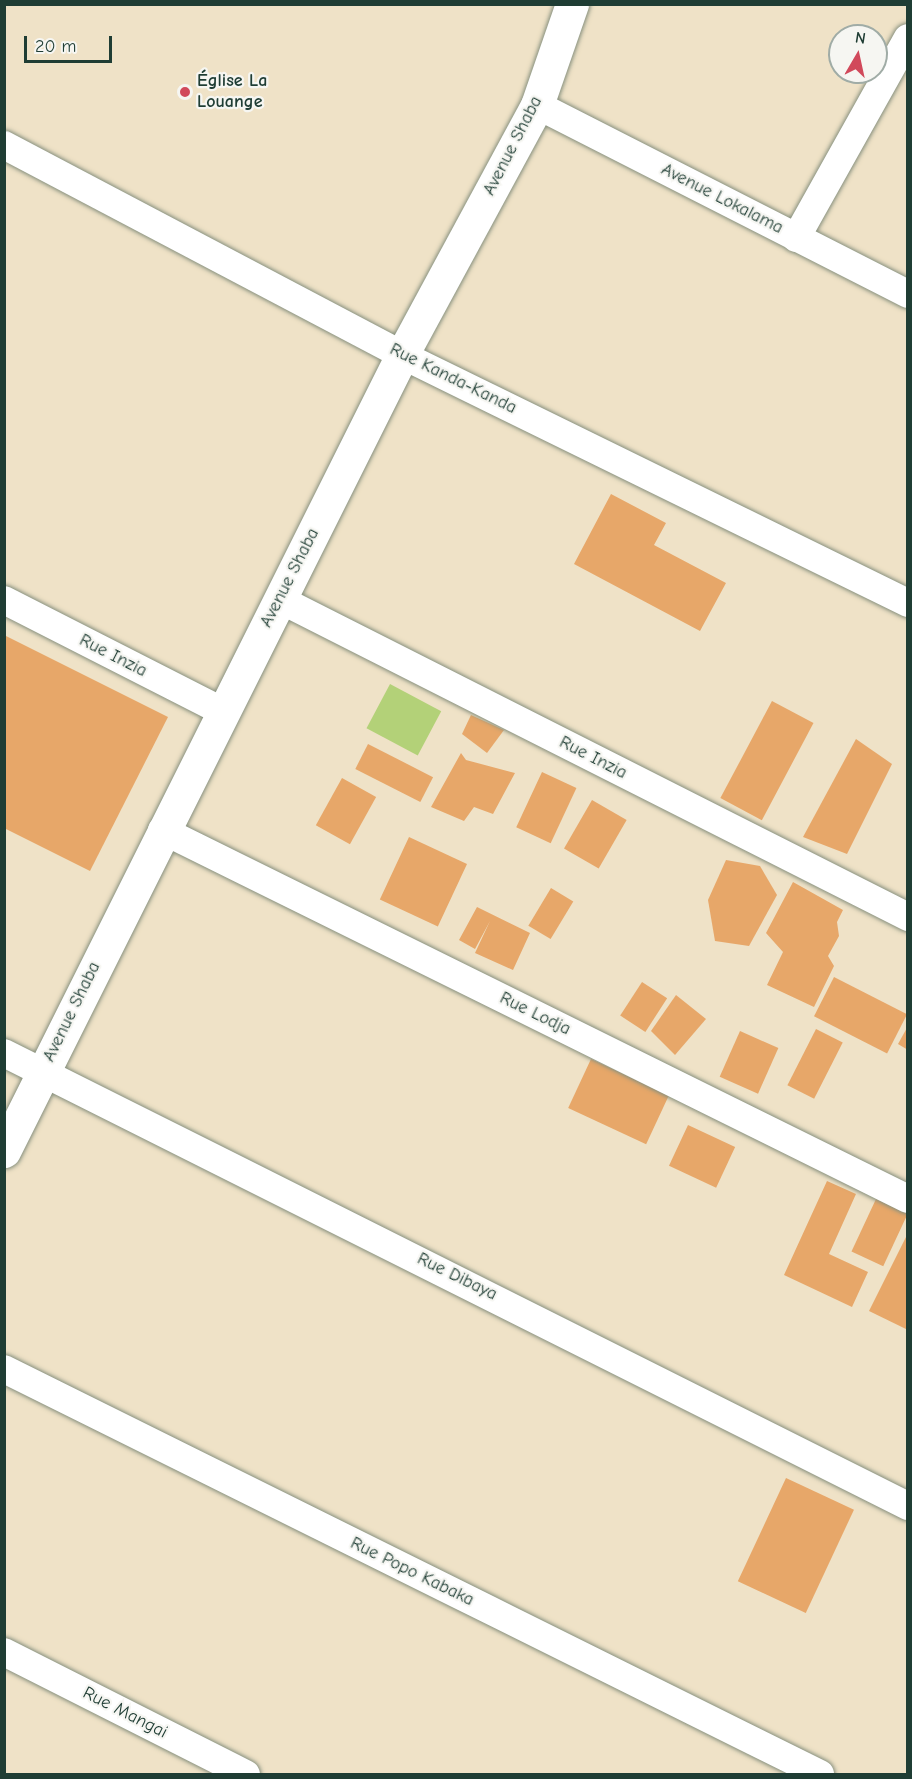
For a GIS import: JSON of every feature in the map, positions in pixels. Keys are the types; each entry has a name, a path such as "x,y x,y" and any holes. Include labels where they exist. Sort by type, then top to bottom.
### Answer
{"street":[{"name":"Avenue Shaba","path":"4,1151 162,830 402,355 537,105 572,4"},
{"path":"796,237 908,38"},
{"name":"Avenue Lokalama","path":"537,105 908,294"},
{"name":"Rue Kanda-Kanda","path":"4,145 402,355 908,603"},
{"name":"Rue Inzia","path":"279,599 908,917"},
{"name":"Rue Inzia","path":"4,600 222,711"},
{"name":"Rue Lodja","path":"162,830 908,1199"},
{"name":"Rue Dibaya","path":"4,1053 908,1506"},
{"name":"Rue Popo Kabaka","path":"4,1369 820,1774"},
{"name":"Rue Mangai","path":"4,1652 246,1774"}],"green space":[{"path":"390,684 441,711 418,755 367,728"}],"building":[{"path":"611,494 666,523 654,545 726,583 700,631 574,564"},
{"path":"4,635 168,717 90,871 4,828"},
{"path":"772,701 813,723 762,820 720,798"},
{"path":"471,715 504,730 487,753 462,734"},
{"path":"856,739 892,764 847,854 803,837"},
{"path":"368,744 433,777 420,802 355,769"},
{"path":"461,753 466,760 515,773 493,814 474,807 464,821 431,807"},
{"path":"542,772 576,788 551,843 516,827"},
{"path":"342,778 376,797 350,844 316,825"},
{"path":"592,800 627,820 599,868 564,848"},
{"path":"409,837 467,864 438,927 380,900"},
{"path":"726,860 760,866 777,895 749,946 715,941 708,900"},
{"path":"793,882 843,910 837,922 839,936 828,956 834,966 814,1007 767,985 783,952 766,933"},
{"path":"551,888 573,901 551,939 528,926"},
{"path":"477,907 530,933 513,970 475,953 490,921 475,949 459,940"},
{"path":"834,977 907,1014 887,1053 814,1016"},
{"path":"642,982 667,998 645,1032 620,1016"},
{"path":"676,995 706,1019 675,1055 651,1031"},
{"path":"908,1026 908,1050 898,1044"},
{"path":"816,1029 843,1043 814,1099 787,1085"},
{"path":"740,1031 778,1048 758,1094 720,1077"},
{"path":"591,1059 669,1095 646,1144 568,1108"},
{"path":"688,1125 735,1147 716,1188 669,1166"},
{"path":"827,1181 856,1194 829,1254 868,1272 852,1307 784,1275"},
{"path":"876,1199 908,1214 883,1266 851,1252"},
{"path":"908,1233 908,1330 869,1311"},
{"path":"786,1478 854,1510 806,1613 738,1581"}],"place":[{"name":"Église La Louange","path":"185,92"}]}
